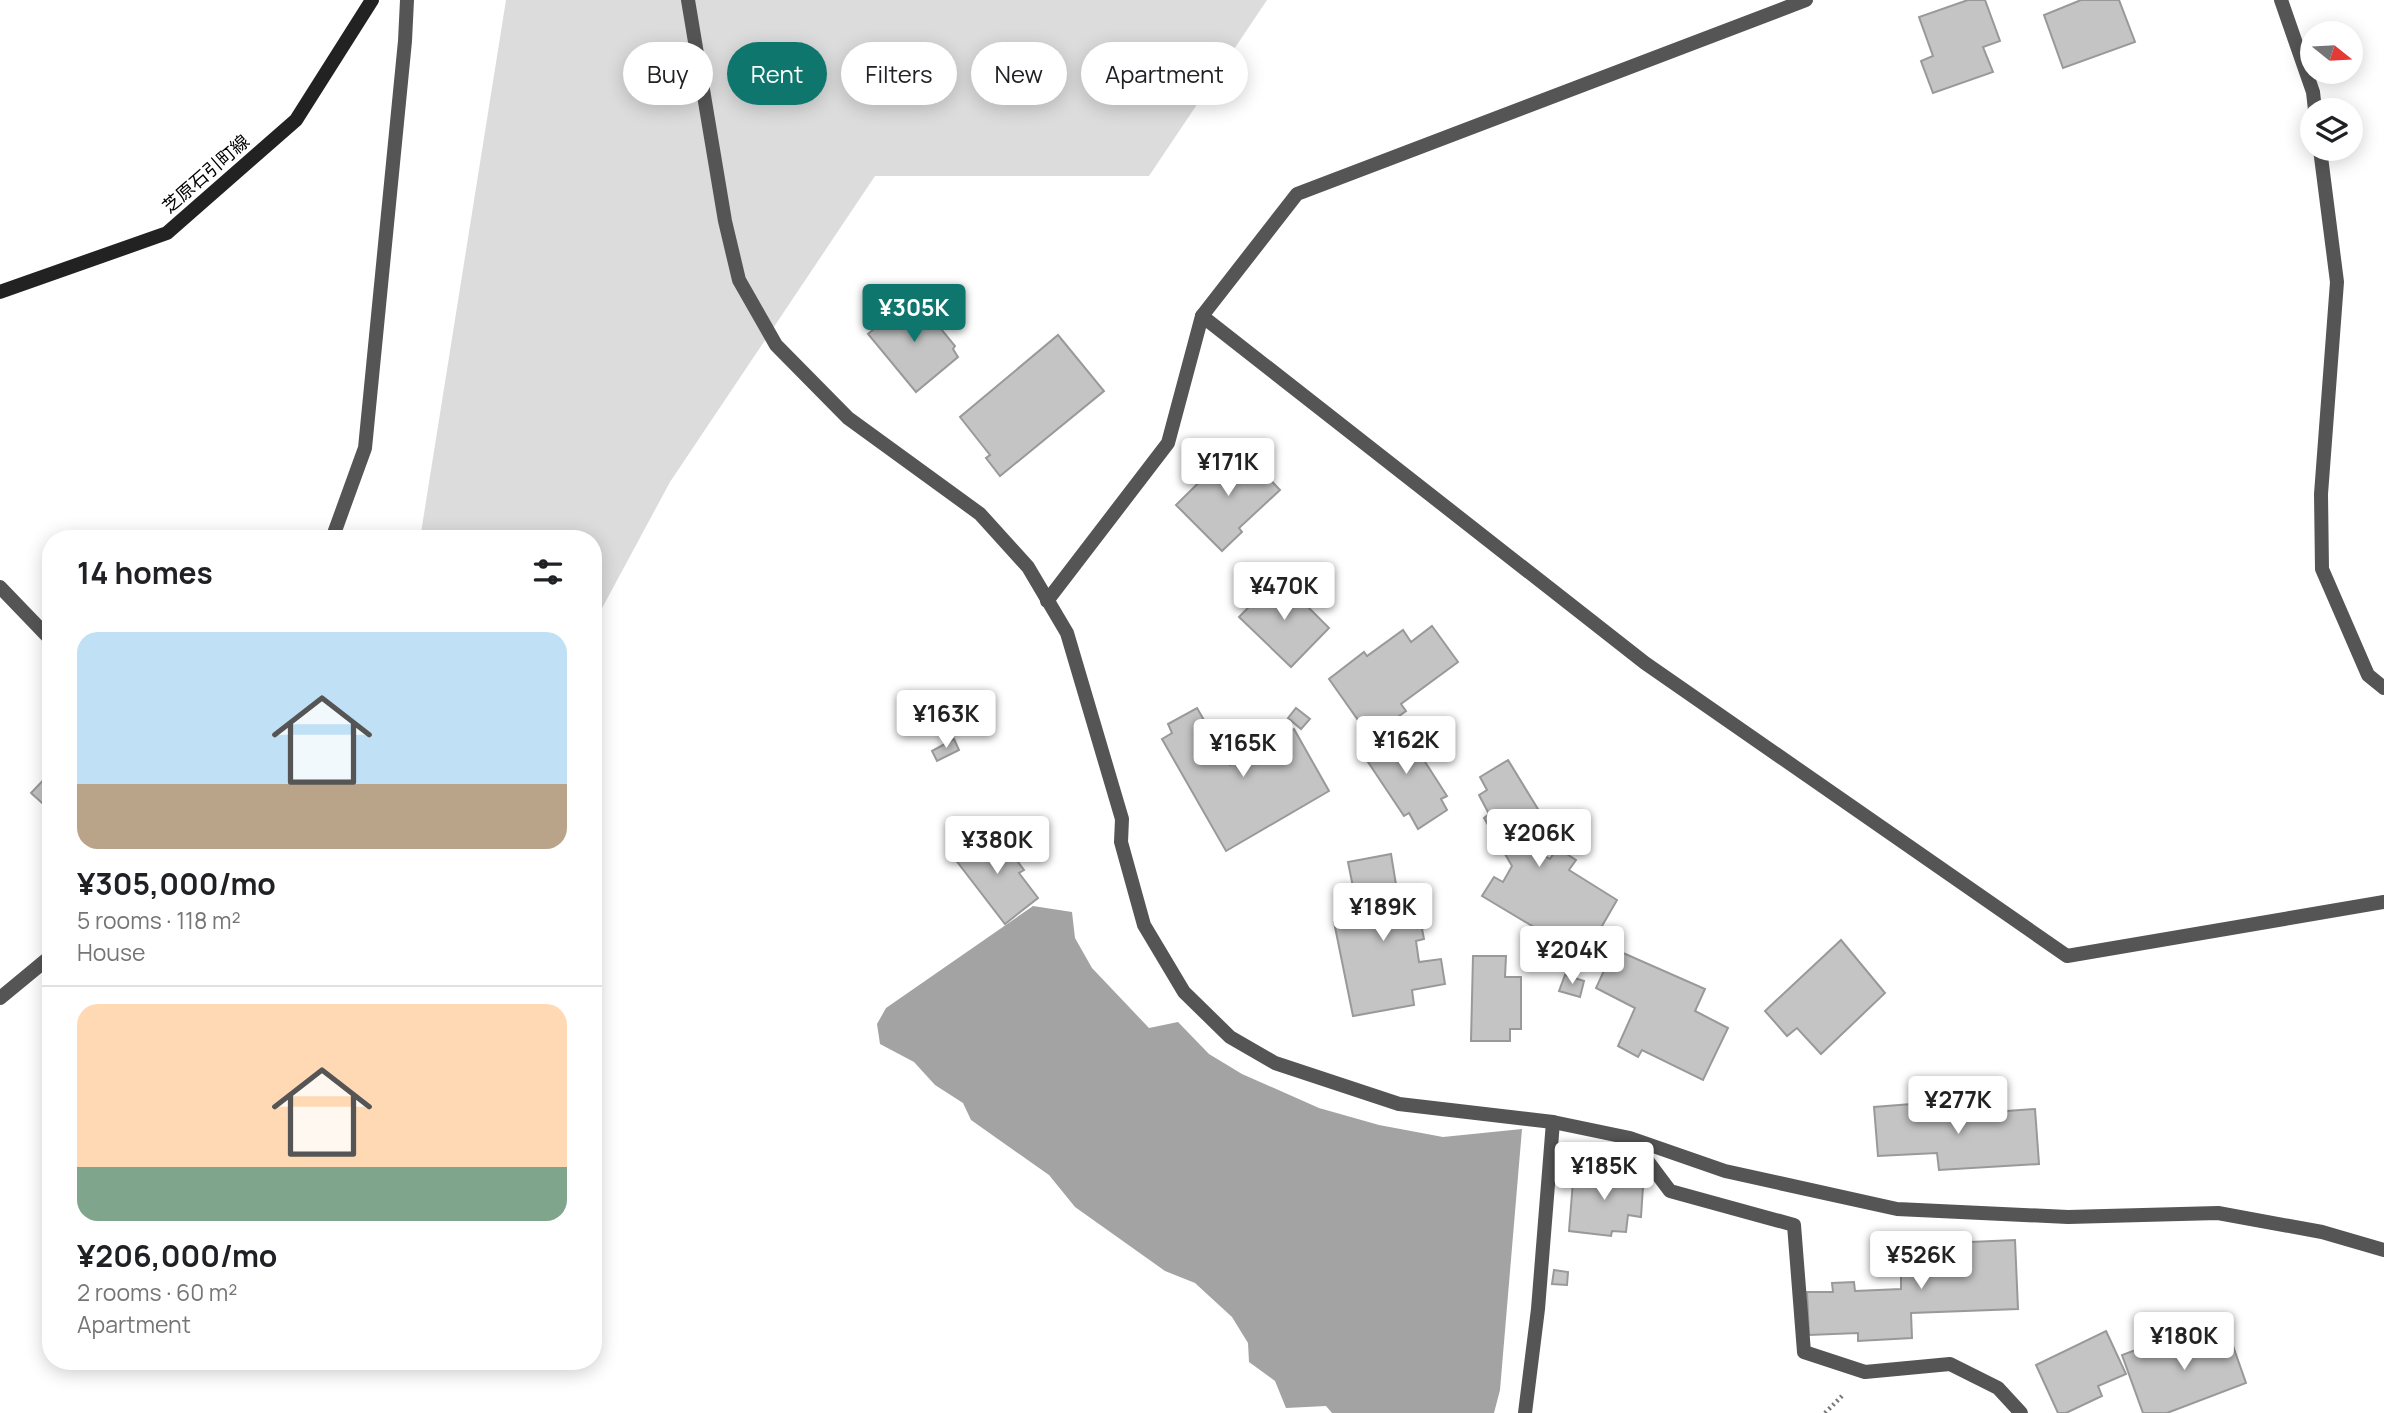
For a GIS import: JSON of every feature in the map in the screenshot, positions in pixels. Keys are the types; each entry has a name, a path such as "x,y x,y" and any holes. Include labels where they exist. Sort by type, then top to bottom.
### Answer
{"main road":[{"name":"芝原石引町線","path":"0,292 167,233 296,120 372,0"}],"street":[{"path":"335,530 365,447 407,0"},
{"path":"688,0 724,221 739,280 776,345 848,418 980,514 1028,567 1067,633 1110,773 1122,819 1121,842 1144,925 1184,992 1230,1037 1275,1063 1399,1104 1553,1122 1630,1138 1725,1171 1897,1209 2068,1217 2218,1213 2322,1232 2384,1250"},
{"path":"1047,601 1168,443 1202,316 1297,194 1806,0"},
{"path":"2281,0 2314,98"},
{"path":"2322,161 2337,282 2321,494 2322,569 2368,675 2384,688"},
{"path":"1202,316 1645,663 2067,956 2384,902"},
{"path":"0,587 42,631"},
{"path":"0,998 42,963"},
{"path":"1525,1413 1538,1309 1553,1122"},
{"path":"1630,1138 1670,1191 1794,1226 1804,1352 1865,1372 1950,1364 1998,1388 2021,1413"}],"shaded area":[{"path":"506,0 1267,0 1239,42 1081,42 1081,105 1197,105 1149,176 875,176 670,482 602,608 602,530 421,530"},
{"path":"1033,906 1072,912 1075,938 1092,968 1149,1028 1178,1022 1209,1054 1242,1074 1319,1108 1379,1125 1443,1137 1522,1129 1500,1390 1494,1413 1332,1413 1326,1406 1286,1408 1275,1381 1249,1362 1248,1343 1232,1317 1195,1283 1165,1271 1075,1207 1049,1175 971,1120 963,1103 935,1085 914,1062 880,1044 877,1024 886,1008"}],"building":[{"path":"1968,0 1985,0 2000,41 1983,47 1993,72 1933,93 1921,61 1933,56 1919,17"},
{"path":"2081,0 2119,0 2135,42 2063,68 2044,15"},
{"path":"914,296 955,346 953,349 958,357 916,392 868,334"},
{"path":"1058,335 1104,391 1000,476 986,458 990,455 960,417"},
{"path":"1237,445 1280,490 1239,528 1242,532 1222,551 1176,505"},
{"path":"1278,577 1329,628 1291,667 1239,617"},
{"path":"1432,626 1458,662 1401,704 1406,711 1370,737 1329,679 1364,652 1367,656 1403,630 1411,642"},
{"path":"1197,708 1230,765 1294,729 1329,791 1226,851 1162,739 1172,733 1168,724"},
{"path":"1296,708 1310,719 1301,729 1288,718"},
{"path":"1400,723 1447,796 1441,799 1447,810 1418,829 1409,813 1404,816 1360,750"},
{"path":"954,739 959,750 937,761 932,751"},
{"path":"1508,760 1555,837 1535,850 1550,859 1557,848 1576,860 1569,870 1617,900 1584,957 1482,896 1494,877 1503,882 1512,866 1484,818 1489,814 1479,795 1487,790 1480,777"},
{"path":"42,781 42,803 31,793"},
{"path":"994,830 1024,870 1019,873 1038,898 1005,924 955,859"},
{"path":"1391,854 1399,903 1416,898 1424,939 1416,941 1419,962 1441,959 1445,984 1412,990 1414,1005 1353,1016 1334,922 1359,917 1348,862"},
{"path":"1841,940 1885,993 1821,1054 1797,1028 1787,1036 1765,1011"},
{"path":"1614,949 1705,989 1695,1011 1728,1028 1703,1080 1642,1050 1638,1057 1618,1046 1635,1008 1596,988"},
{"path":"1473,956 1506,956 1505,977 1521,977 1521,1029 1510,1029 1510,1041 1471,1041"},
{"path":"1565,975 1584,981 1580,997 1559,991"},
{"path":"1937,1102 1938,1116 2035,1109 2039,1164 1939,1170 1937,1153 1878,1156 1874,1107"},
{"path":"1574,1169 1636,1175 1635,1187 1643,1187 1641,1217 1628,1215 1626,1232 1612,1231 1611,1236 1569,1231"},
{"path":"2015,1240 2018,1309 1911,1313 1912,1338 1858,1341 1858,1333 1809,1335 1807,1292 1833,1292 1832,1283 1854,1282 1855,1291 1901,1289 1901,1245"},
{"path":"1554,1270 1568,1272 1567,1285 1552,1284"},
{"path":"2226,1326 2246,1383 2167,1413 2143,1413 2122,1355 2157,1342 2160,1349"},
{"path":"2106,1331 2126,1374 2098,1386 2102,1396 2066,1413 2058,1413 2036,1365"}]}
